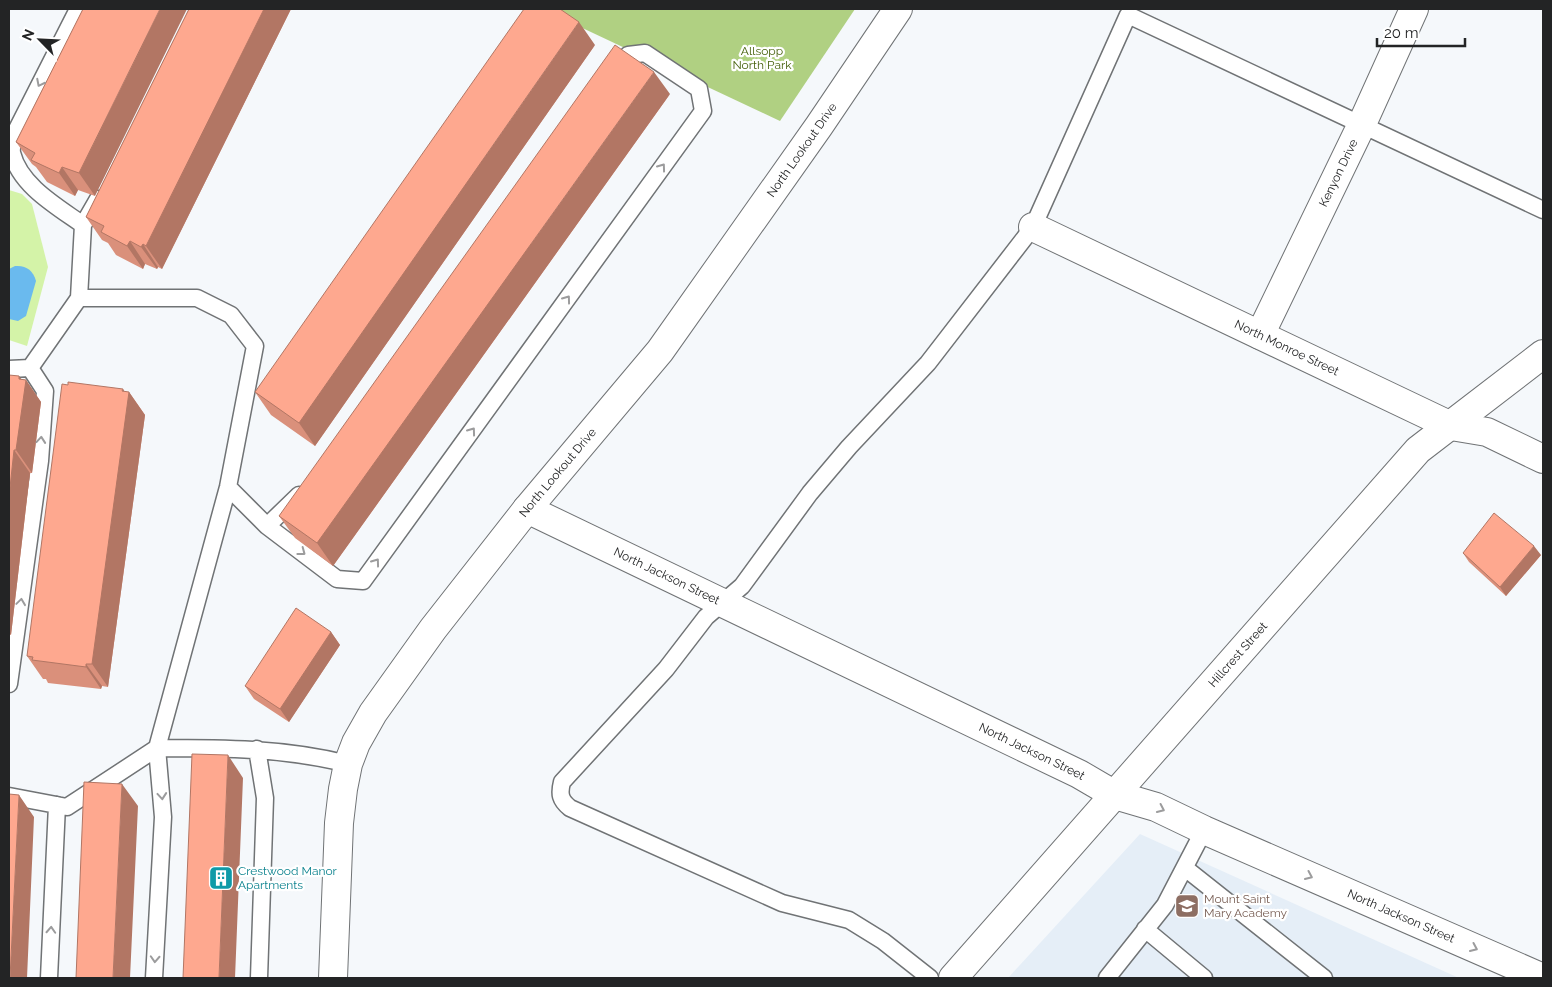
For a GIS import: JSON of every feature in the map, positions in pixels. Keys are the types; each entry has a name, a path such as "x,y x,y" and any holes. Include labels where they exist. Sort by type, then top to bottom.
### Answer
{"street":[{"name":"North Lookout Drive","path":"333,978 339,823 348,764 373,713 397,678 527,509 681,324 898,9"},
{"name":"Kenyon Drive","path":"1260,335 1362,124 1414,9"},
{"name":"North Monroe Street","path":"1033,227 1451,426 1486,432 1543,459"},
{"name":"Hillcrest Street","path":"953,978 1418,450 1543,354"},
{"name":"North Jackson Street","path":"527,509 1070,770 1115,795 1156,807 1204,830 1543,978"}],"lane":[{"path":"78,9 15,134 12,152 21,170 41,194 83,225"},
{"path":"930,978 889,946 850,920 782,903 614,829 563,802 559,794 562,782 666,669 706,617 742,586 810,493 849,446 928,363 1033,227 1128,16 1543,210"},
{"path":"228,487 267,526 337,578 363,580 703,111 699,89 645,53 628,55 604,87"},
{"path":"30,368 79,298 83,225 105,186"},
{"path":"79,298 197,298 231,315 255,346 228,487 157,748 163,816 154,978"},
{"path":"9,369 30,368"},
{"path":"9,684 40,461 45,391 30,368"},
{"path":"267,526 309,485"},
{"path":"9,796 67,807 157,748 258,749 312,754 348,764"},
{"path":"258,749 265,798 259,978"},
{"path":"49,978 57,805"},
{"path":"1107,978 1165,905 1204,830"},
{"path":"1185,868 1324,978"},
{"path":"1145,929 1204,978"}],"shaded area":[{"name":"Mount Saint Mary Academy","path":"1140,834 1459,978 1008,978"}],"green space":[{"name":"Allsopp North Park","path":"542,9 855,9 780,121"},
{"path":"9,190 22,194 32,204 48,267 27,346 9,340"}],"water":[{"path":"15,266 22,266 28,269 36,281 26,316 18,321 9,319 9,269"}],"building":[{"path":"83,9 160,9 79,173 62,167 59,173 31,160 35,153 16,142"},
{"path":"189,9 264,9 146,246 143,244 141,247 130,241 127,246 101,232 104,226 86,217"},
{"path":"524,9 560,9 579,22 299,423 255,392"},
{"path":"615,45 654,72 317,543 279,516"},
{"path":"9,375 19,376 19,379 26,380 16,450 14,450 9,497"},
{"path":"68,382 123,389 122,391 129,392 92,664 86,664 86,667 32,660 33,657 27,656 62,384 68,385"},
{"path":"1494,513 1534,546 1500,587 1463,553"},
{"path":"296,608 331,632 280,709 245,686"},
{"path":"192,754 228,755 219,978 183,978"},
{"path":"84,782 122,784 113,978 76,978"},
{"path":"9,794 19,795 10,978 9,978"}],"place":[{"name":"Crestwood Manor Apartments","path":"221,878"},
{"name":"Mount Saint Mary Academy","path":"1187,906"}]}
